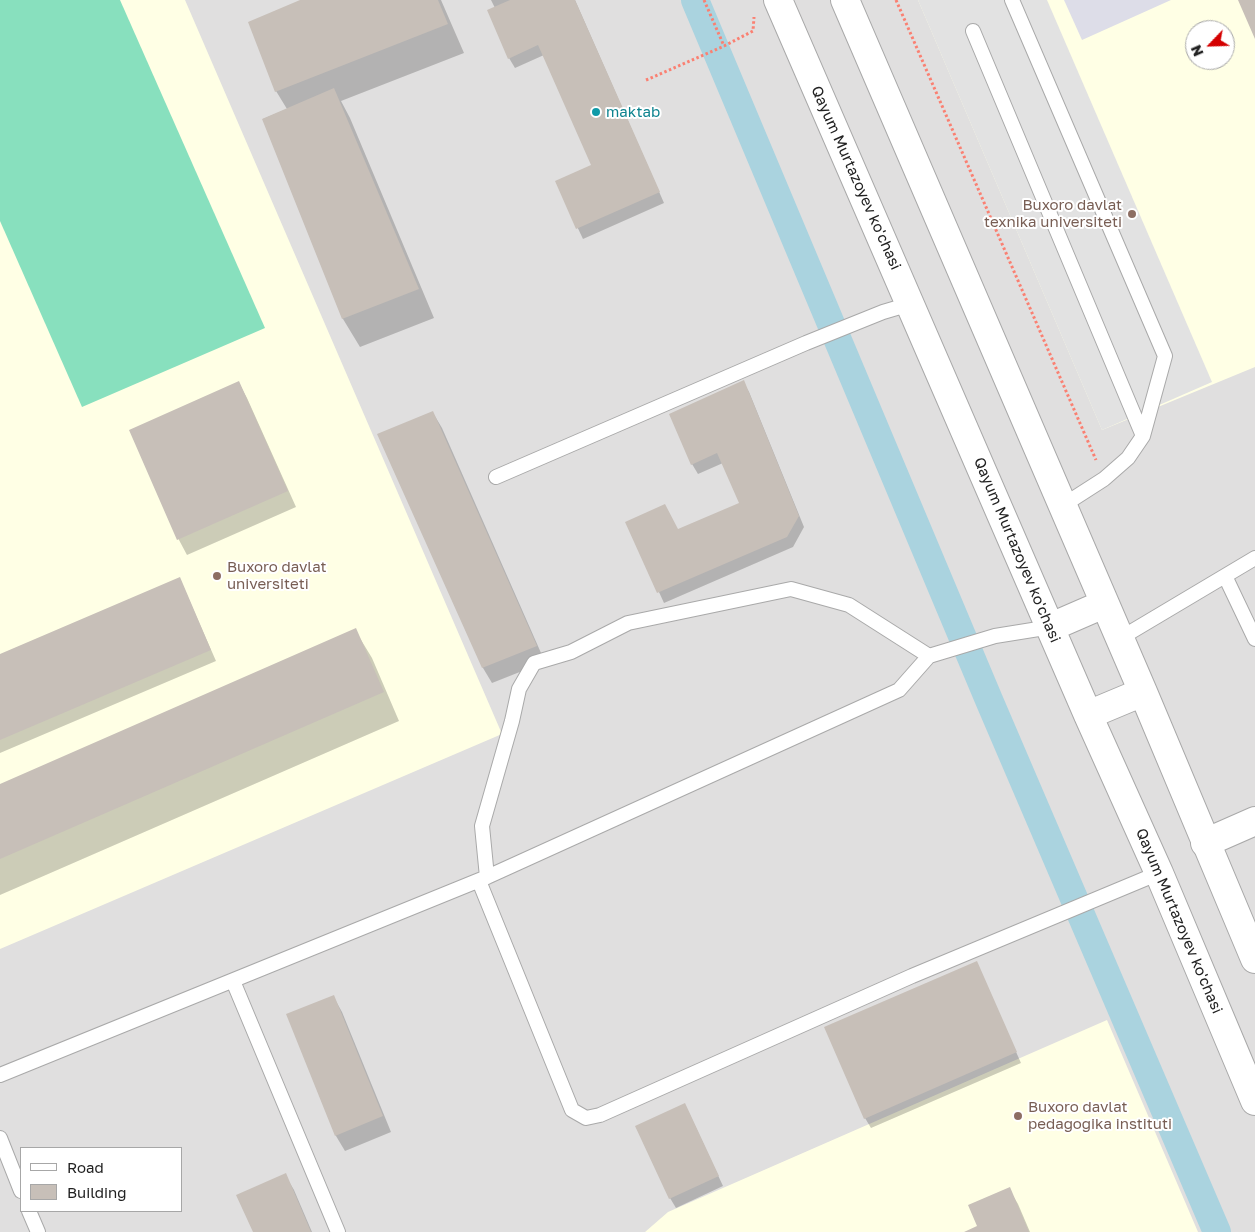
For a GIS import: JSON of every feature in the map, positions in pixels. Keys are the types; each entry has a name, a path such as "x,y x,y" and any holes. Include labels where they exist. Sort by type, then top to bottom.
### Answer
{"street":[{"path":"845,0 1143,692 1255,959"},
{"name":"Qayum Murtazoyev ko'chasi","path":"766,4 910,304 1088,715 1159,873 1255,1100"},
{"path":"1051,627 1104,604"},
{"path":"1088,715 1143,692"},
{"path":"1205,843 1255,821"}],"lane":[{"path":"1012,0 1165,356 1143,436 1128,458 1104,478 1062,506"},
{"path":"973,32 1143,436"},
{"path":"496,477 806,343 883,312 910,304"},
{"path":"1119,639 1255,558"},
{"path":"1224,576 1255,639"},
{"path":"929,656 849,605 791,589 628,624 571,652 534,663 518,689 512,721 482,826 483,879 572,1110 586,1118 600,1115 912,976 1159,873"},
{"path":"0,1075 483,879 899,690 929,656 995,636 1051,627"},
{"path":"233,981 338,1232"},
{"path":"0,1138 20,1188"},
{"path":"29,1212 38,1232"}],"path":[{"path":"704,0 724,46"},
{"path":"896,0 1104,478"},
{"path":"646,80 724,46 753,31 766,4"}],"shaded area":[{"path":"0,0 1255,0 1255,1232 0,1232"},
{"name":"Buxoro davlat universiteti","path":"0,0 185,0 502,734 0,949"},
{"name":"Buxoro davlat texnika universiteti","path":"918,0 1255,0 1255,367 1102,430"},
{"path":"918,0 1047,0 1212,382 1102,430"},
{"path":"1064,0 1171,0 1082,40"},
{"name":"Buxoro davlat pedagogika instituti","path":"1107,1020 1198,1232 645,1232 668,1212"}],"green space":[{"path":"0,0 120,0 265,328 82,407 0,221"}],"building":[{"path":"300,0 438,0 448,24 275,92 248,22"},
{"name":"maktab","path":"510,0 575,0 660,192 576,229 555,181 591,165 538,45 508,59 487,10"},
{"path":"1238,0 1255,0 1255,39"},
{"path":"334,88 419,289 342,319 262,119"},
{"path":"744,380 799,516 787,537 657,593 625,522 665,504 678,529 739,503 717,453 691,465 669,414"},
{"path":"239,381 288,491 177,540 129,430"},
{"path":"433,411 537,646 482,668 377,434"},
{"path":"180,577 211,650 0,740 0,654"},
{"path":"356,628 384,692 0,859 0,784"},
{"path":"977,961 1017,1052 864,1119 824,1027"},
{"path":"334,995 383,1116 335,1136 286,1014"},
{"path":"685,1103 719,1176 669,1199 635,1126"},
{"path":"286,1173 311,1232 253,1232 236,1195"},
{"path":"1010,1187 1029,1232 964,1232 977,1226 968,1205"}],"waterway":[{"path":"695,0 989,700 1217,1232"}],"place":[{"name":"maktab","path":"596,112"},
{"name":"Buxoro davlat texnika universiteti","path":"1132,214"},
{"name":"Buxoro davlat universiteti","path":"217,576"},
{"name":"Buxoro davlat pedagogika instituti","path":"1018,1116"}]}
